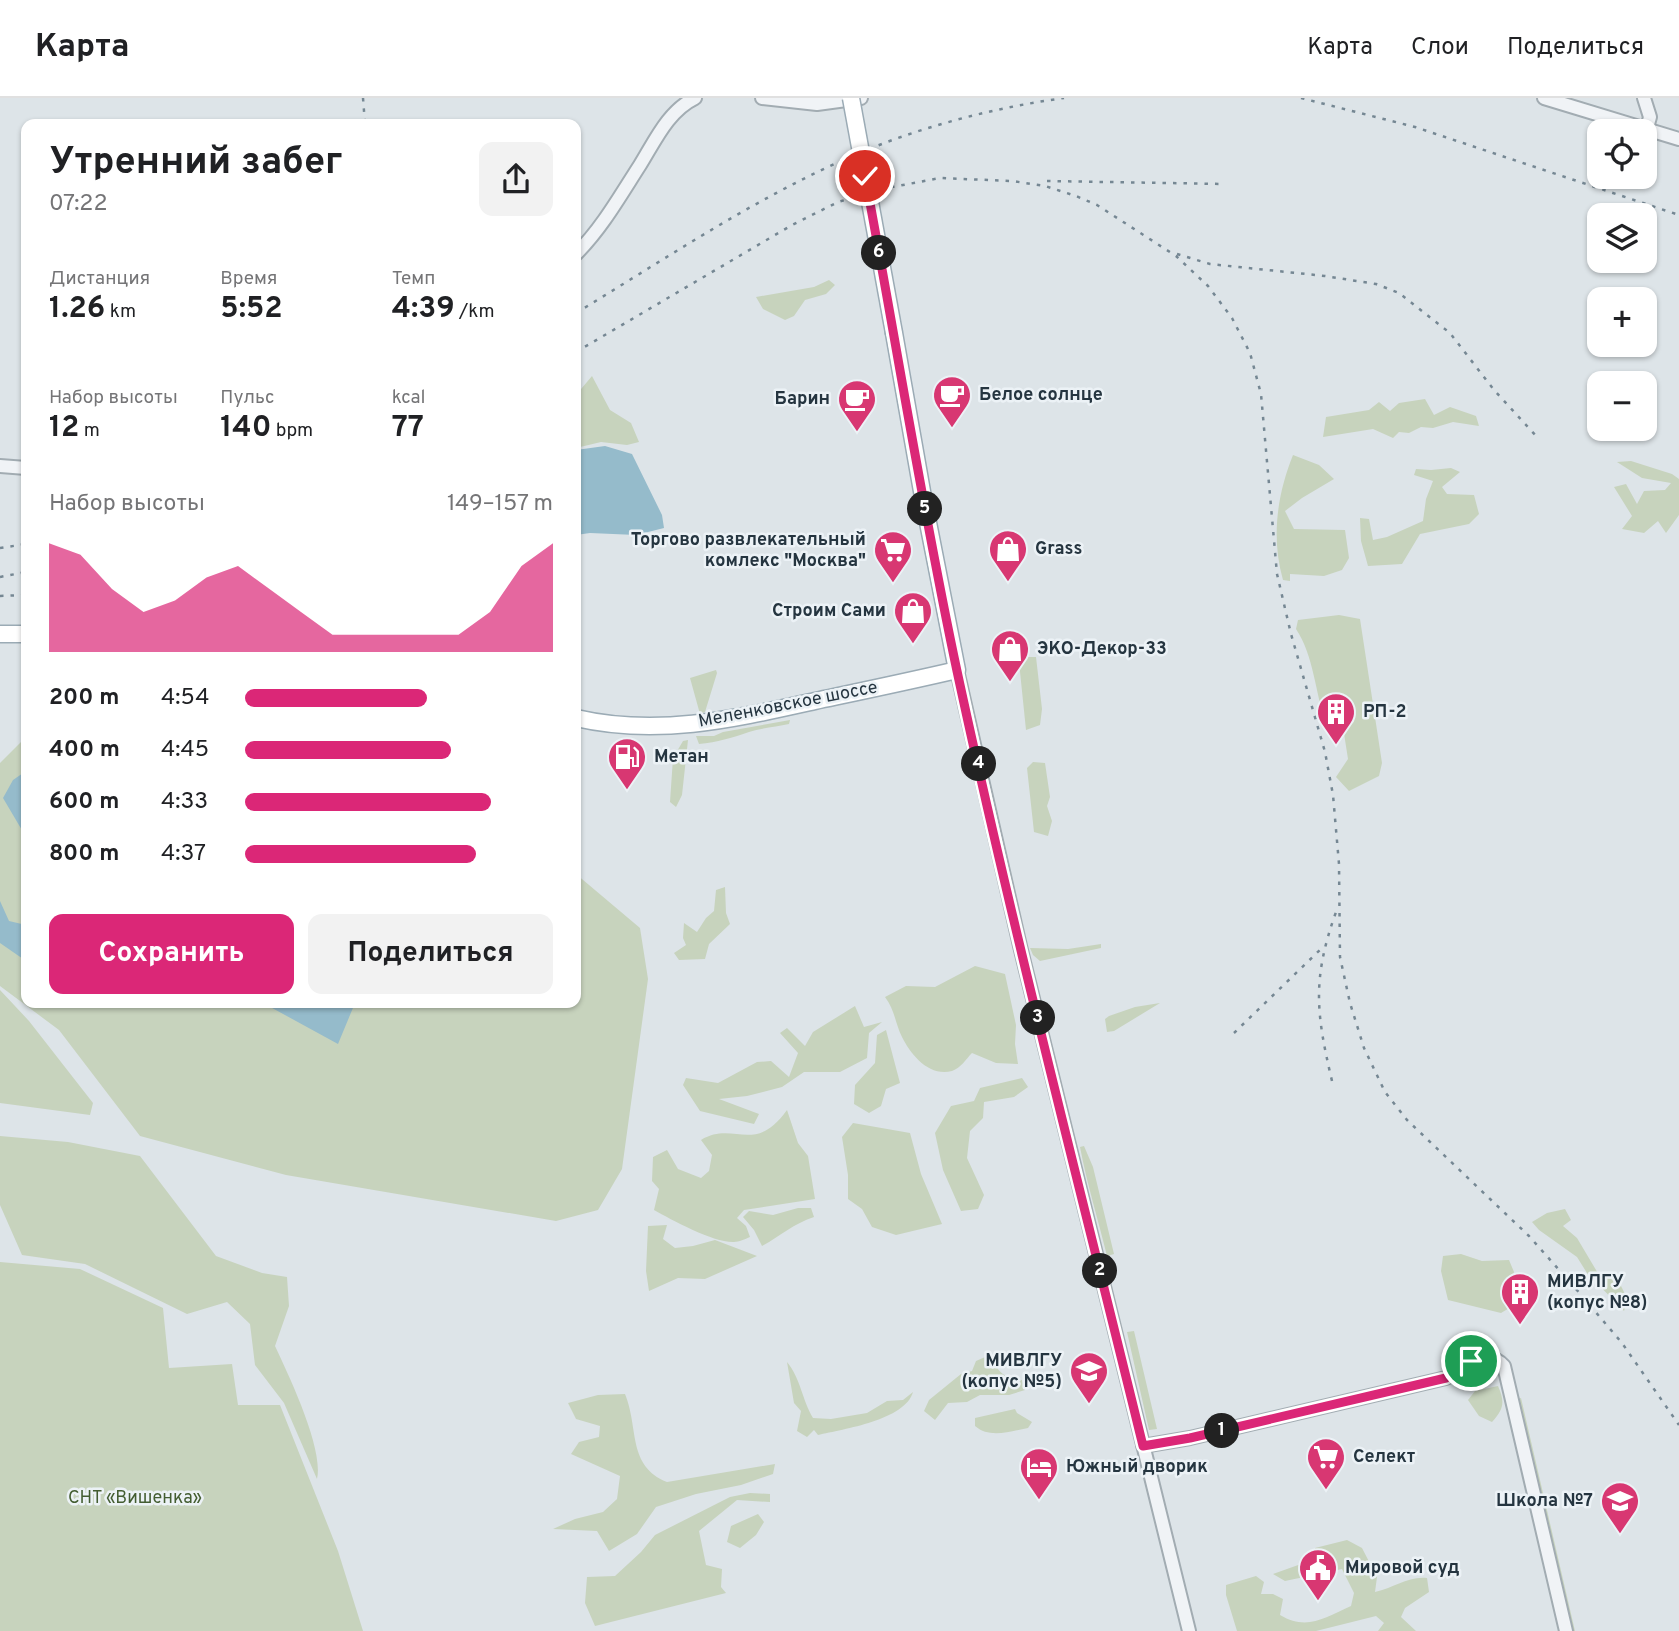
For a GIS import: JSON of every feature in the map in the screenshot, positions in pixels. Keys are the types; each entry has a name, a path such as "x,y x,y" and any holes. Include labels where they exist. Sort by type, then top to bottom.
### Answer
{"main road":[{"path":"851,98 957,670"},
{"path":"0,634 21,634"},
{"name":"Меленковское шоссе","path":"581,719 629,727 704,723 751,716 957,670"}],"street":[{"path":"581,248 607,218 668,120 686,102 695,98"},
{"path":"762,98 817,104 860,98"},
{"path":"1545,98 1616,119"},
{"path":"1644,98 1649,119"},
{"path":"1657,131 1679,139"},
{"path":"0,466 21,468"},
{"path":"957,670 1020,946 1189,1631"},
{"path":"1143,1446 1190,1438 1446,1378 1471,1361 1488,1358 1499,1361 1504,1366 1566,1631"}],"green space":[{"path":"829,280 835,285 826,294 805,300 794,316 785,320 763,309 756,297 814,287"},
{"path":"592,376 610,410 631,423 639,442 627,445 601,442 581,447 581,389"},
{"path":"1425,399 1434,415 1450,407 1476,416 1479,426 1453,422 1433,428 1421,427 1409,433 1399,432 1393,438 1373,429 1323,437 1326,417 1369,410 1379,402 1390,411 1399,403"},
{"path":"1293,455 1319,465 1334,479 1285,511 1294,529 1345,530 1349,558 1342,570 1324,576 1290,574 1290,581 1283,580 1277,533 1283,486"},
{"path":"1631,461 1672,474 1679,479 1679,515 1666,533 1658,521 1644,533 1622,529 1632,516 1614,487 1626,484 1637,504 1644,491 1665,490 1671,483 1642,478 1617,462"},
{"path":"1451,468 1460,472 1442,487 1447,494 1474,495 1479,514 1469,524 1420,534 1402,564 1368,566 1361,541 1360,518 1369,519 1373,540 1387,537 1423,521 1426,499 1433,481 1414,475 1416,469"},
{"path":"1339,615 1360,619 1382,763 1379,776 1349,791 1336,777 1348,759 1343,727 1326,724 1311,662 1296,629 1298,620"},
{"path":"1022,657 1036,657 1042,709 1040,725 1026,730 1019,662"},
{"path":"716,670 705,712 700,714 690,678"},
{"path":"790,720 789,724 712,742 699,744 696,736 714,736"},
{"path":"688,740 682,795 676,807 670,802 673,758 683,741"},
{"path":"21,742 21,1002 0,986 0,763"},
{"path":"1033,762 1045,763 1050,797 1047,806 1052,821 1048,836 1034,832 1027,768"},
{"path":"581,878 640,928 648,979 622,1169 598,1210 556,1221 286,1175 140,1136 59,1030 30,1008 581,1008"},
{"path":"725,887 726,913 730,924 709,944 705,959 679,960 674,953 686,945 683,938 684,923 697,932 714,911 716,890"},
{"path":"1101,944 1101,948 1040,961 1030,948 1068,949"},
{"path":"975,966 1005,974 1016,1025 1018,1064 996,1063 972,1053 955,1070 944,1072 928,1068 910,1051 885,997 906,986 935,987"},
{"path":"0,990 29,1021 93,1103 90,1115 0,1103"},
{"path":"1160,1003 1114,1031 1107,1032 1105,1019 1109,1016 1135,1007"},
{"path":"855,1006 864,1027 882,1022 869,1033 867,1058 840,1072 804,1072 782,1087 747,1096 719,1099 759,1114 754,1124 700,1111 683,1085 686,1078 718,1083 757,1062 771,1061 789,1077 798,1053 780,1033 787,1028 805,1046 813,1032"},
{"path":"886,1030 900,1083 886,1089 881,1106 869,1113 854,1104 855,1085 875,1063 877,1035"},
{"path":"1022,1078 1028,1087 1014,1097 984,1102 983,1118 970,1131 967,1158 984,1195 978,1209 961,1211 943,1170 935,1133 951,1106 974,1101 980,1088"},
{"path":"787,1110 798,1143 808,1156 815,1199 744,1210 737,1218 746,1226 750,1237 734,1242 705,1235 654,1210 659,1189 652,1181 653,1157 667,1150 678,1169 701,1178 709,1171 712,1155 701,1140 724,1133 744,1135 764,1131 775,1124"},
{"path":"853,1123 910,1133 921,1174 942,1224 896,1235 872,1227 862,1209 848,1199 848,1175 842,1137"},
{"path":"0,1136 68,1142 140,1156 216,1256 262,1273 287,1277 289,1306 275,1346 310,1432 318,1466 317,1479 284,1403 255,1365 250,1324 227,1302 187,1314 85,1264 22,1255 0,1205"},
{"path":"1084,1146 1093,1167 1114,1254 1107,1256 1080,1147"},
{"path":"798,1208 811,1208 814,1217 762,1246 743,1217 749,1211 773,1215"},
{"path":"1565,1209 1571,1220 1563,1226 1577,1238 1599,1275 1619,1282 1628,1300 1624,1311 1587,1273 1577,1257 1532,1222 1547,1213"},
{"path":"667,1225 663,1239 675,1248 715,1240 757,1256 705,1279 678,1278 649,1291 646,1271 648,1226"},
{"path":"1461,1254 1482,1261 1509,1260 1514,1272 1509,1286 1514,1297 1511,1307 1501,1313 1448,1300 1441,1271 1443,1256"},
{"name":"СНТ «Вишенка»","path":"0,1262 80,1269 163,1308 169,1368 232,1364 238,1405 280,1405 338,1551 363,1631 0,1631"},
{"path":"1134,1331 1157,1429 1149,1430 1127,1332"},
{"path":"992,1354 999,1370 1010,1378 1022,1380 1025,1390 1009,1395 980,1395 967,1402 948,1403 935,1420 924,1411 929,1400 961,1374 972,1371 976,1361"},
{"path":"787,1362 813,1418 831,1419 867,1413 887,1401 903,1400 913,1392 908,1402 898,1410 872,1422 818,1435 814,1430 807,1437 797,1431 801,1411 794,1403"},
{"path":"1498,1386 1502,1405 1492,1422 1479,1416 1468,1400 1475,1391"},
{"path":"625,1394 636,1445 646,1466 654,1475 667,1482 775,1464 773,1474 656,1507 637,1534 609,1551 597,1531 553,1529 575,1519 603,1512 617,1499 620,1476 571,1454 579,1442 599,1437 600,1426 576,1419 568,1403 598,1395"},
{"path":"1521,1398 1575,1631 1569,1631 1515,1400"},
{"path":"1015,1409 1032,1422 1028,1428 994,1433 975,1426 975,1418"},
{"path":"750,1493 770,1494 770,1502 737,1500 699,1531 706,1565 722,1569 721,1587 726,1593 595,1626 585,1603 587,1577 615,1576 655,1535 730,1497"},
{"path":"758,1514 764,1522 756,1535 740,1548 727,1542 731,1526"},
{"path":"1347,1540 1362,1548 1377,1577 1375,1592 1414,1579 1427,1578 1429,1592 1405,1608 1401,1617 1416,1631 1378,1631 1384,1623 1376,1616 1316,1631 1237,1631 1226,1595 1226,1585 1256,1576 1264,1582 1261,1594 1273,1594 1283,1599 1280,1615 1290,1620 1316,1621 1351,1606 1354,1593 1342,1569 1285,1581 1273,1574 1315,1559 1315,1548"}],"water":[{"path":"605,446 632,454 662,515 664,528 636,535 581,534 581,449"},
{"path":"21,774 21,829 3,798 13,780"},
{"path":"0,901 9,921 21,924 21,958 0,943"},
{"path":"272,1008 353,1008 338,1044"}],"railway":[{"path":"363,98 365,119"},
{"path":"581,310 733,217 855,155 959,119 1064,98"},
{"path":"1301,98 1415,127 1679,215"},
{"path":"581,349 792,225 838,202 887,188 940,178 1012,181 1045,186 1076,196 1097,205 1176,256 1208,286 1232,318 1250,353 1261,394 1277,574 1291,634 1325,752 1333,795 1339,864 1340,957 1364,1048 1385,1092 1407,1120 1529,1236 1622,1343 1679,1425"},
{"path":"1047,181 1225,184"},
{"path":"1177,254 1210,264 1376,284 1399,293 1450,333 1494,390 1537,437"},
{"path":"0,548 21,545"},
{"path":"0,577 21,573"},
{"path":"0,596 21,595"},
{"path":"1332,1081 1322,1035 1319,996 1323,957 1336,912"},
{"path":"1234,1033 1324,946"}],"place":[{"name":"Белое солнце","path":"952,429"},
{"name":"Барин","path":"857,433"},
{"name":"Grass","path":"1008,583"},
{"name":"Торгово развлекательный комлекс \"Москва\"","path":"893,584"},
{"name":"Строим Сами","path":"913,645"},
{"name":"ЭКО-Декор-33","path":"1010,683"},
{"name":"РП-2","path":"1336,746"},
{"name":"Метан","path":"627,791"},
{"name":"МИВЛГУ (копус №8)","path":"1520,1326"},
{"name":"МИВЛГУ (копус №5)","path":"1089,1405"},
{"name":"Селект","path":"1326,1491"},
{"name":"Южный дворик","path":"1039,1501"},
{"name":"Школа №7","path":"1620,1535"},
{"name":"Мировой суд","path":"1318,1602"}],"route":[{"path":"865,176 957,670 1020,946 1143,1446 1190,1438 1446,1378 1471,1361"}]}
